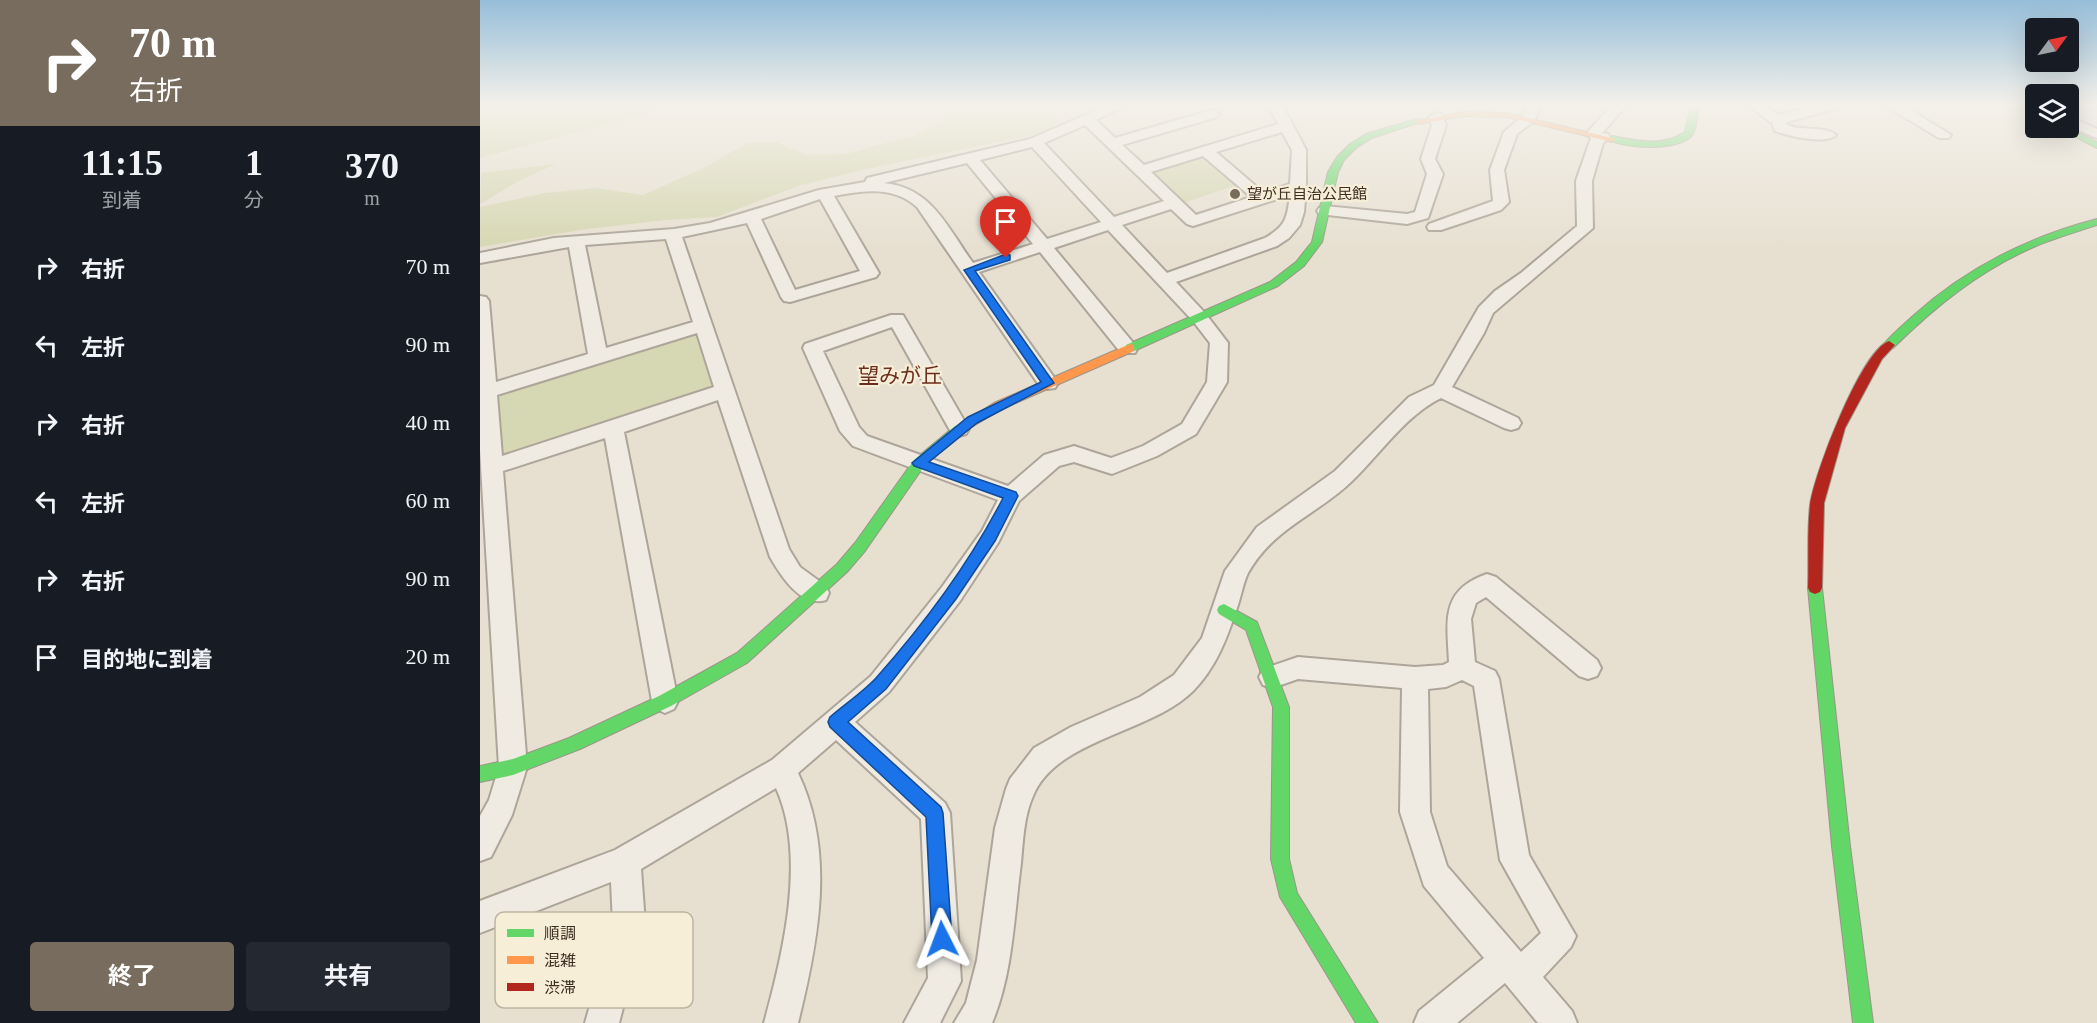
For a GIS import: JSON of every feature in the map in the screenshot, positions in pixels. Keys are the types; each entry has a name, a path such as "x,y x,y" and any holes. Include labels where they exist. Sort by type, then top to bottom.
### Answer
{"main road":[{"path":"480,774 513,767 574,744 665,701 742,658 817,592 860,547 919,463 959,429 998,406 1274,284 1294,269 1310,253 1317,242 1335,166 1345,154"},
{"path":"1863,1023 1841,846 1814,582 1817,503 1839,428 1877,357 1931,304 1971,275 2024,247 2097,222"},
{"path":"1224,609 1252,626 1281,707 1280,859 1289,897 1368,1023"}],"street":[{"path":"480,258 576,241 673,234 753,218 825,194 984,154"},
{"path":"480,917 524,902 625,861 782,769 880,684 951,594 990,537 1011,496 1052,460 1074,454 1112,466 1150,450 1189,429 1217,382 1219,343 1199,318 1046,154"},
{"path":"1123,154 1193,221 1298,187"},
{"path":"1140,171 1197,154"},
{"path":"1209,154 1262,199"},
{"path":"1164,280 1271,242 1282,235 1292,225 1296,212 1299,154"},
{"path":"1325,211 1407,219 1422,215 1435,174 1428,159 1430,154"},
{"path":"1434,227 1495,207 1501,202 1497,170 1503,154"},
{"path":"971,1023 981,1012 993,960 1010,828 1020,789 1044,757 1081,736 1149,706 1183,683 1213,643 1237,571 1265,533 1343,477 1416,402 1441,390 1475,333 1485,311 1501,295 1527,277 1585,228 1587,221 1583,183 1589,164 1596,154"},
{"path":"970,157 1128,348"},
{"path":"844,189 893,188 917,198 1048,383"},
{"path":"753,218 790,297 870,273 825,194"},
{"path":"969,270 1174,203"},
{"path":"673,234 778,551 792,574 817,592"},
{"path":"576,241 598,357"},
{"path":"480,301 484,422 513,767 502,805 480,846"},
{"path":"959,429 897,320 812,348 850,431 860,441 1011,496"},
{"path":"483,392 703,325"},
{"path":"487,460 613,428 725,390"},
{"path":"1441,390 1511,423"},
{"path":"613,428 665,701"},
{"path":"1462,668 1459,619 1466,597 1487,584 1588,668"},
{"path":"1272,677 1298,668 1415,678 1446,676 1462,668"},
{"path":"1431,1023 1560,936 1515,860 1486,679 1462,668"},
{"path":"1415,678 1415,812 1435,875 1560,1023"},
{"path":"836,722 935,813 945,981 921,1023"},
{"path":"781,1023 801,939 806,857 791,783 782,769"},
{"path":"625,861 628,912"},
{"path":"602,1023 606,1008"}],"green space":[{"path":"480,154 496,154 480,158"},
{"path":"729,154 941,154 801,185 717,217 665,220 580,230 480,247 480,207 545,193 596,188 643,195 704,168"},
{"path":"1206,154 1240,184 1183,203 1152,174 1155,169"},
{"path":"556,164 515,183 480,204 481,173"},
{"path":"686,334 697,334 713,384 705,392 501,461 496,392"}],"traffic: fast":[{"path":"1130,348 1274,284 1300,264 1317,242 1333,172 1345,154"},
{"path":"1889,345 1936,302 1984,268 2032,244 2097,222"},
{"path":"480,774 513,767 574,744 665,701 742,658 842,568 860,547 919,463 959,429"},
{"path":"1815,588 1841,846 1863,1023"},
{"path":"1224,610 1252,626 1281,707 1280,859 1289,897 1368,1023"}],"traffic: slow":[{"path":"959,429 998,406 1130,348"}],"traffic: jam":[{"path":"1815,588 1817,503 1839,428 1877,357 1889,345"}],"place":[{"name":"望が丘自治公民館","path":"1235,194"}],"district":[{"name":"望みが丘","path":"900,376"}],"route":[{"path":"942,939 935,813 836,722 880,684 951,594 990,537 1011,496 919,463 972,420 1048,383 969,270 1006,258"}]}
